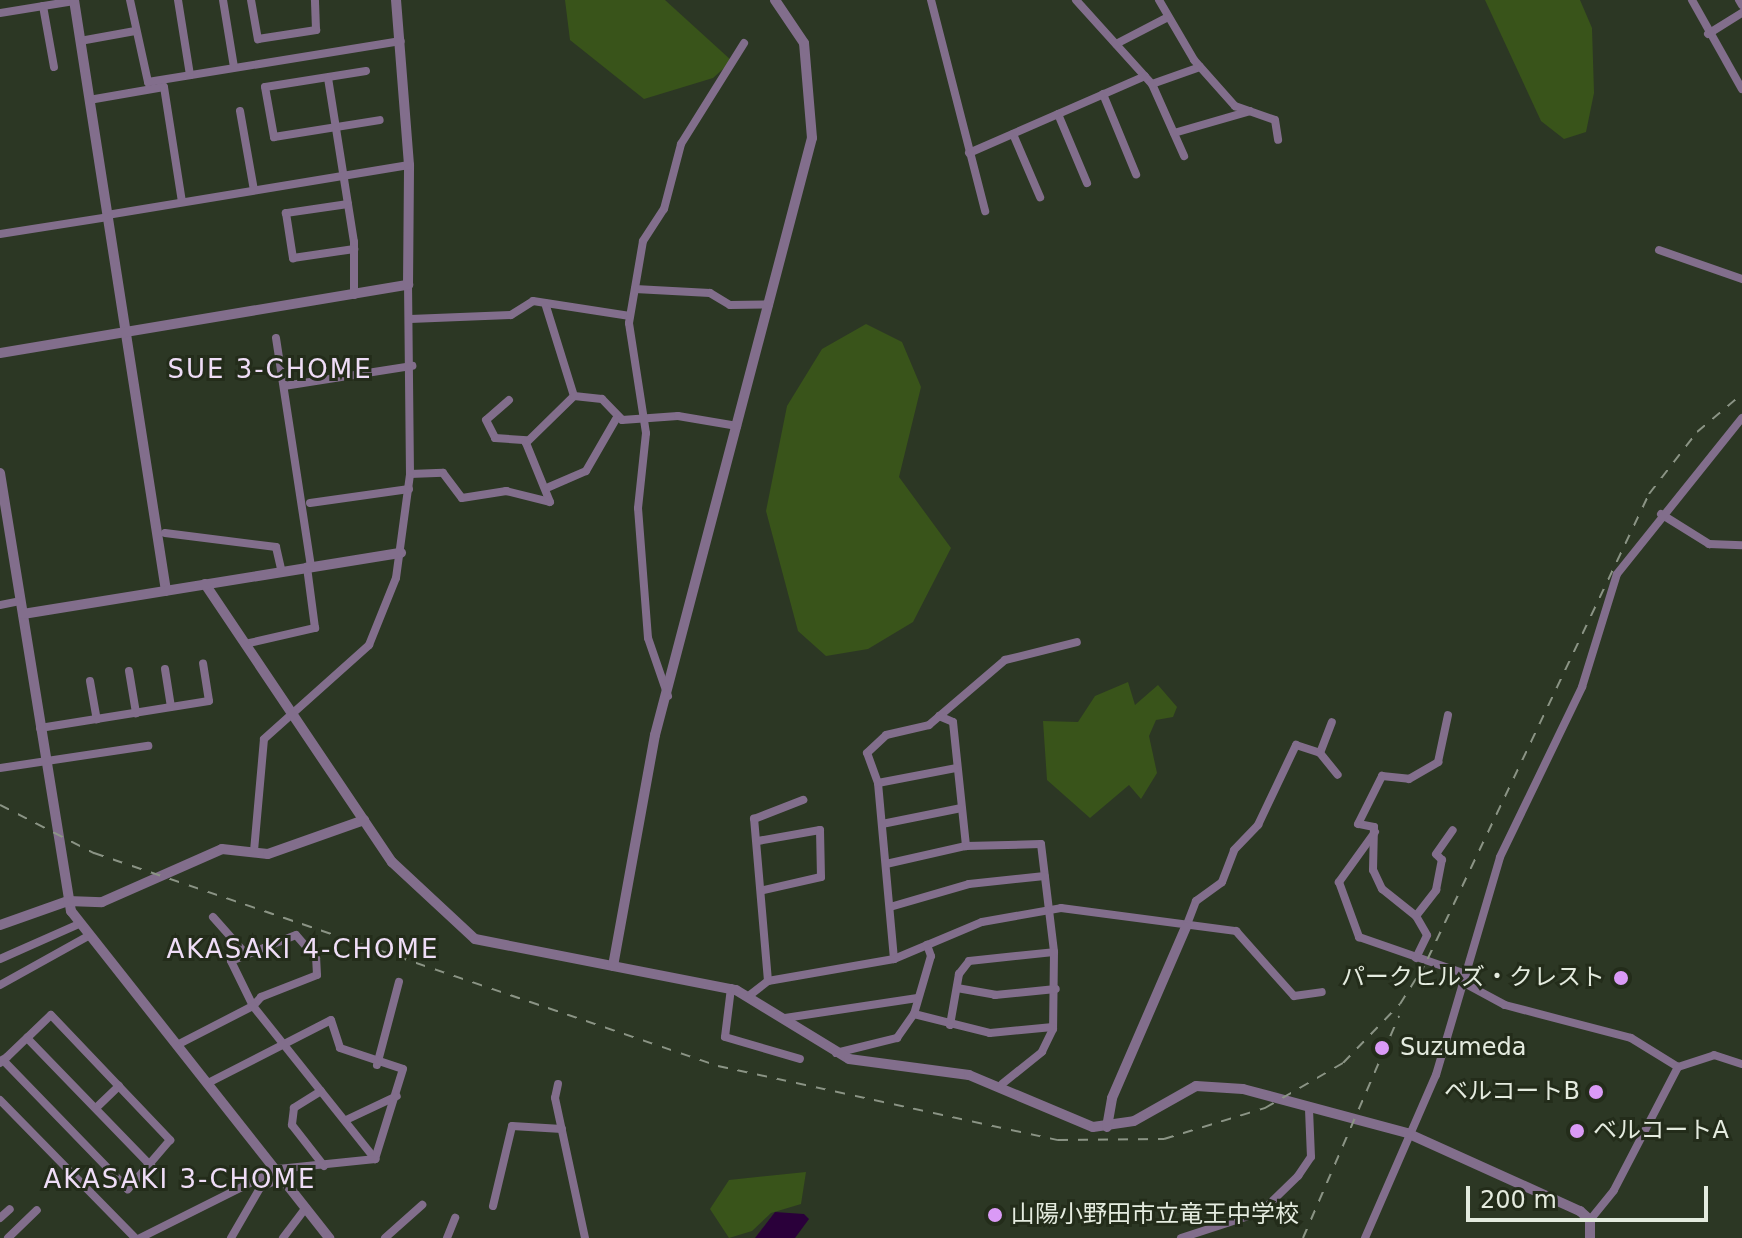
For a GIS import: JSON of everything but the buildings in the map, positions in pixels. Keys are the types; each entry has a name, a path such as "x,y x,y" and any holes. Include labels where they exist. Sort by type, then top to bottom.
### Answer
{"street":[{"path":"0,13 74,0 123,333 166,591"},
{"path":"130,0 148,82 401,41"},
{"path":"178,0 190,75"},
{"path":"223,0 234,67"},
{"path":"251,0 258,39 316,30 315,0"},
{"path":"254,851 264,739 369,645 401,553 410,474 412,366 408,285 409,165 396,0"},
{"path":"613,966 668,697 769,304 814,112 804,43 775,0"},
{"path":"931,0 985,211"},
{"path":"1076,0 1152,84 1184,156"},
{"path":"1159,0 1200,67 1235,106 1252,110 1278,124 1278,140"},
{"path":"1692,0 1708,34 1742,89"},
{"path":"43,6 54,67"},
{"path":"1708,34 1742,13"},
{"path":"1116,44 1168,17"},
{"path":"80,41 135,31"},
{"path":"668,697 648,638 638,508 644,419 630,316 643,241 664,209 681,144 744,43"},
{"path":"1152,84 1200,67"},
{"path":"366,71 265,87 274,137 380,120"},
{"path":"969,153 1145,76"},
{"path":"328,78 354,249 354,295"},
{"path":"89,100 164,87 182,202"},
{"path":"1103,94 1136,174"},
{"path":"1174,133 1252,110"},
{"path":"240,111 254,190"},
{"path":"1058,114 1087,183"},
{"path":"1013,134 1040,197"},
{"path":"0,234 409,165"},
{"path":"348,204 286,213 293,258 354,249"},
{"path":"1659,250 1742,279"},
{"path":"0,353 408,285"},
{"path":"635,289 710,293 730,305 769,304"},
{"path":"410,319 511,315 533,301 630,316"},
{"path":"545,303 574,396"},
{"path":"245,644 315,628 276,338"},
{"path":"284,386 412,366"},
{"path":"509,400 486,420 495,438 527,440 574,396 602,399 616,419"},
{"path":"1365,1238 1466,979 1500,857 1582,687 1617,574 1661,514 1742,418"},
{"path":"616,419 737,426"},
{"path":"549,487 586,471 616,419"},
{"path":"598,463 606,438"},
{"path":"410,474 443,473 462,498 506,491 546,503 549,487 527,440"},
{"path":"0,473 68,901 88,936 280,1173 324,1236"},
{"path":"310,503 409,489"},
{"path":"1661,514 1709,544 1742,545"},
{"path":"165,533 276,547 282,572"},
{"path":"23,614 401,553"},
{"path":"205,584 364,820 412,885 475,939 573,953 613,966 731,988 750,995 836,1053 1002,1084 1107,1127 1205,1084 1407,1133 1590,1220"},
{"path":"0,605 20,601"},
{"path":"894,959 878,783 867,753 877,740 939,716 1005,660 1077,642"},
{"path":"40,728 209,701 203,663"},
{"path":"165,669 171,707"},
{"path":"129,671 136,713"},
{"path":"90,681 97,719"},
{"path":"1375,832 1358,824 1382,776 1409,779 1433,768 1448,715"},
{"path":"939,716 953,722 966,846"},
{"path":"1320,753 1332,722"},
{"path":"1107,1127 1112,1098 1196,901 1222,882 1234,850 1258,825 1296,745 1320,753 1338,775"},
{"path":"0,768 148,746"},
{"path":"878,783 956,768"},
{"path":"768,981 764,890 756,815 803,800"},
{"path":"882,824 961,808"},
{"path":"0,925 68,901 93,904 222,849 268,854 364,820"},
{"path":"758,841 820,830 821,877 764,890"},
{"path":"1416,916 1436,890 1442,860 1436,854 1453,830"},
{"path":"1375,832 1373,870 1382,889 1416,916 1427,935 1416,958"},
{"path":"1375,832 1355,850 1339,882 1350,923 1359,937 1466,979 1505,1005 1631,1038 1678,1067"},
{"path":"886,864 966,846 1038,839 1054,952 1056,989 1053,1027 1042,1052 1002,1084"},
{"path":"890,907 969,884 1045,876"},
{"path":"750,995 768,981 894,959 982,922 1049,913 1061,908 1186,927 1236,931 1294,996 1322,992"},
{"path":"213,917 246,954"},
{"path":"0,959 79,924"},
{"path":"177,1045 253,1006 320,971 296,935 231,961 253,1006 375,1159"},
{"path":"0,985 88,936"},
{"path":"836,1053 891,1041 914,1014 931,956 927,945"},
{"path":"950,1025 957,988 969,961 1054,952"},
{"path":"377,1065 399,982"},
{"path":"731,988 725,1037 800,1059"},
{"path":"957,988 995,995 1056,989"},
{"path":"785,1018 918,998"},
{"path":"914,1014 990,1033 1053,1027"},
{"path":"51,1015 170,1140 153,1168 128,1189 2,1058 51,1015"},
{"path":"208,1083 327,1019 340,1048 377,1065 403,1069 375,1159"},
{"path":"27,1038 153,1168"},
{"path":"1590,1238 1590,1220 1614,1190 1678,1067 1714,1055 1742,1064"},
{"path":"558,1084 562,1129 585,1238"},
{"path":"96,1108 119,1086"},
{"path":"321,1091 294,1108 292,1125 324,1166"},
{"path":"346,1120 397,1096"},
{"path":"1,1104 138,1238 280,1173 375,1159"},
{"path":"1181,1238 1261,1212 1298,1176 1311,1157 1309,1109"},
{"path":"493,1206 512,1126 562,1129"},
{"path":"231,1238 260,1188 280,1173"},
{"path":"385,1238 422,1205"},
{"path":"283,1238 306,1208"},
{"path":"0,1218 10,1209"},
{"path":"8,1238 37,1210"},
{"path":"447,1238 455,1218"}],"green space":[{"path":"565,0 665,0 732,61 713,78 644,99 570,40"},
{"path":"1485,0 1580,0 1592,28 1594,93 1586,132 1564,139 1541,121"},
{"path":"866,324 902,342 921,387 899,477 951,548 913,622 868,649 826,656 798,631 766,511 787,406 822,349"},
{"path":"1128,682 1135,705 1158,685 1177,707 1173,717 1156,720 1149,736 1157,773 1141,799 1129,785 1090,818 1047,780 1043,721 1078,722 1095,696"},
{"path":"806,1172 801,1204 771,1213 752,1231 729,1238 710,1209 729,1180"}],"shaded area":[{"path":"775,1212 804,1214 809,1219 795,1238 755,1238"}],"railway":[{"path":"1419,977 1649,494 1697,432 1742,394"},
{"path":"0,805 94,853 718,1066 1058,1140 1164,1139 1265,1108 1343,1063 1400,1004 1424,966"},
{"path":"1303,1238 1399,1016"}],"place":[{"name":"パークヒルズ・クレスト","path":"1621,978"},
{"name":"Suzumeda","path":"1382,1048"},
{"name":"ベルコートB","path":"1596,1092"},
{"name":"ベルコートA","path":"1577,1131"},
{"name":"山陽小野田市立竜王中学校","path":"995,1215"}],"district":[{"name":"SUE 3-CHOME","path":"270,370"},
{"name":"AKASAKI 4-CHOME","path":"303,950"},
{"name":"AKASAKI 3-CHOME","path":"180,1180"}]}
